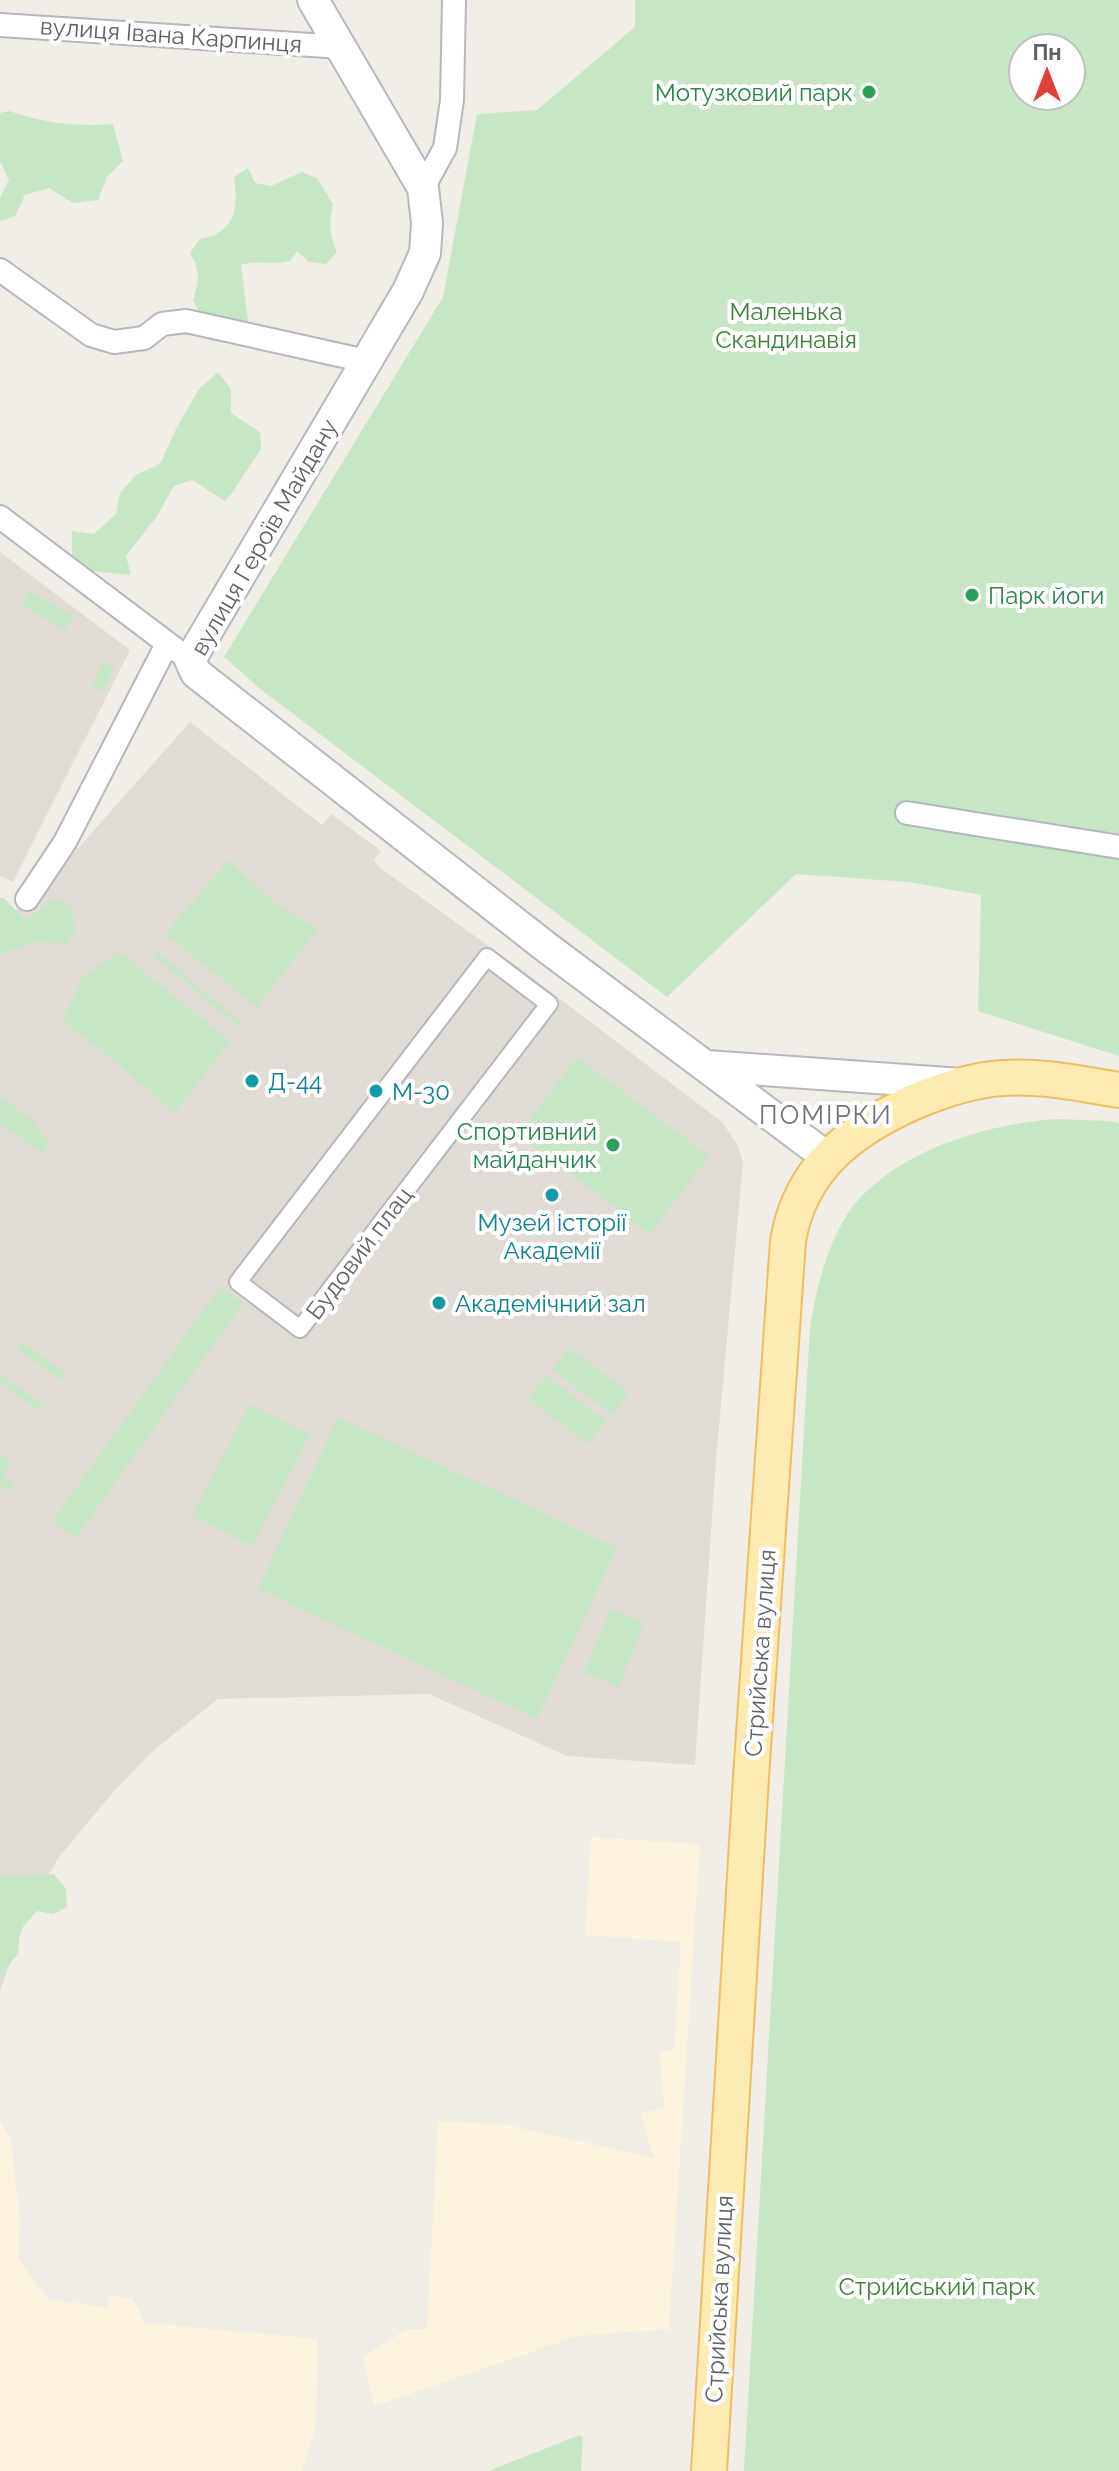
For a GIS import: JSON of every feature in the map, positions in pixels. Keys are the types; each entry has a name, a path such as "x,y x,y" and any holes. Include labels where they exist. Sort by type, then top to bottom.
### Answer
{"main road":[{"name":"вулиця Героїв Майдану","path":"313,0 423,188 427,223 425,253 408,291 366,361 178,652 196,673 546,947 828,1158"},
{"path":"707,1066 963,1084"},
{"name":"Стрийська вулиця","path":"709,2471 751,1777 792,1218 803,1192 828,1158 858,1131 893,1111 963,1084 1001,1078 1038,1077 1119,1090"}],"street":[{"path":"423,188 445,148 452,100 454,0"},
{"name":"вулиця Івана Карпинця","path":"0,25 342,47"},
{"path":"0,270 91,335 114,342 144,338 162,324 186,321 366,361"},
{"path":"0,517 178,652 65,842 27,899"},
{"path":"907,813 1119,847"},
{"name":"Будовий плац","path":"487,957 549,1004 300,1329 238,1282 487,957"}],"shaded area":[{"path":"0,552 130,650 13,882 0,876"},
{"path":"190,722 322,825 331,814 381,851 374,861 379,867 526,973 722,1122 738,1145 743,1163 716,1460 695,1765 567,1756 429,1694 218,1699 155,1749 114,1791 59,1857 31,1905 0,1991 0,930 11,910 24,909"},
{"path":"591,1837 700,1844 669,2329 578,2336 374,2406 363,2357 407,2329 427,2329 438,2121 502,2124 654,2158 640,2113 665,2108 659,2052 674,2050 681,1942 585,1935"},
{"path":"0,2121 11,2140 20,2222 18,2258 48,2299 107,2308 109,2296 132,2298 145,2323 318,2339 316,2425 302,2471 0,2471"}],"green space":[{"name":"Маленька Скандинавія","path":"635,0 1119,0 1119,1056 978,1011 981,895 908,882 796,874 667,997 259,688 224,657 443,297 477,114 537,110 635,27"},
{"path":"9,111 60,123 113,124 123,161 107,177 98,200 73,203 49,188 25,195 15,216 0,221 0,198 9,180 0,161 0,113"},
{"path":"248,168 255,183 271,186 302,172 317,178 333,204 330,228 337,252 326,264 309,262 297,251 290,261 241,265 248,321 232,325 201,315 193,300 198,276 190,253 200,239 221,231 232,218 236,199 234,177"},
{"path":"218,372 231,389 231,413 260,432 261,449 225,501 192,480 174,486 157,516 126,556 131,575 89,571 72,554 72,531 94,534 116,514 120,493 136,475 160,464 199,389"},
{"path":"29,591 73,616 65,630 21,605"},
{"path":"103,662 114,667 103,692 92,687"},
{"path":"228,860 276,904 318,929 257,1007 165,934"},
{"path":"0,898 4,898 25,920 56,898 73,909 74,933 67,943 35,942 3,953 0,957"},
{"path":"119,951 230,1042 174,1113 117,1063 62,1021 82,978"},
{"path":"156,951 242,1023 239,1027 153,955"},
{"name":"Спортивний майданчик","path":"577,1057 709,1156 650,1234 518,1134"},
{"path":"0,1097 32,1120 49,1142 43,1153 0,1124"},
{"name":"Стрийський парк","path":"1059,1119 1119,1123 1119,2471 744,2471 813,1307 823,1268 838,1230 858,1200 878,1181 925,1152 951,1141 1006,1126"},
{"path":"220,1287 243,1303 76,1538 52,1521"},
{"path":"22,1342 68,1375 63,1381 17,1349"},
{"path":"569,1348 629,1392 612,1414 552,1370"},
{"path":"0,1374 43,1405 39,1411 0,1382"},
{"path":"546,1375 606,1421 588,1444 528,1399"},
{"path":"250,1404 310,1435 252,1546 192,1516"},
{"path":"338,1417 617,1548 537,1719 258,1589"},
{"path":"0,1453 13,1463 3,1475 15,1484 9,1492 0,1485"},
{"path":"610,1609 644,1623 618,1687 584,1673"},
{"path":"54,1874 66,1889 67,1907 53,1914 37,1911 20,1930 18,1954 0,1975 0,1876"},
{"path":"580,2435 583,2438 581,2471 488,2471"}],"place":[{"name":"Мотузковий парк","path":"869,92"},
{"name":"Парк йоги","path":"972,595"},
{"name":"Д-44","path":"252,1081"},
{"name":"М-30","path":"376,1091"},
{"name":"Спортивний майданчик","path":"613,1145"},
{"name":"Музей історії Академії","path":"552,1195"},
{"name":"Академічний зал","path":"439,1303"}],"district":[{"name":"ПОМІРКИ","path":"826,1115"}]}
